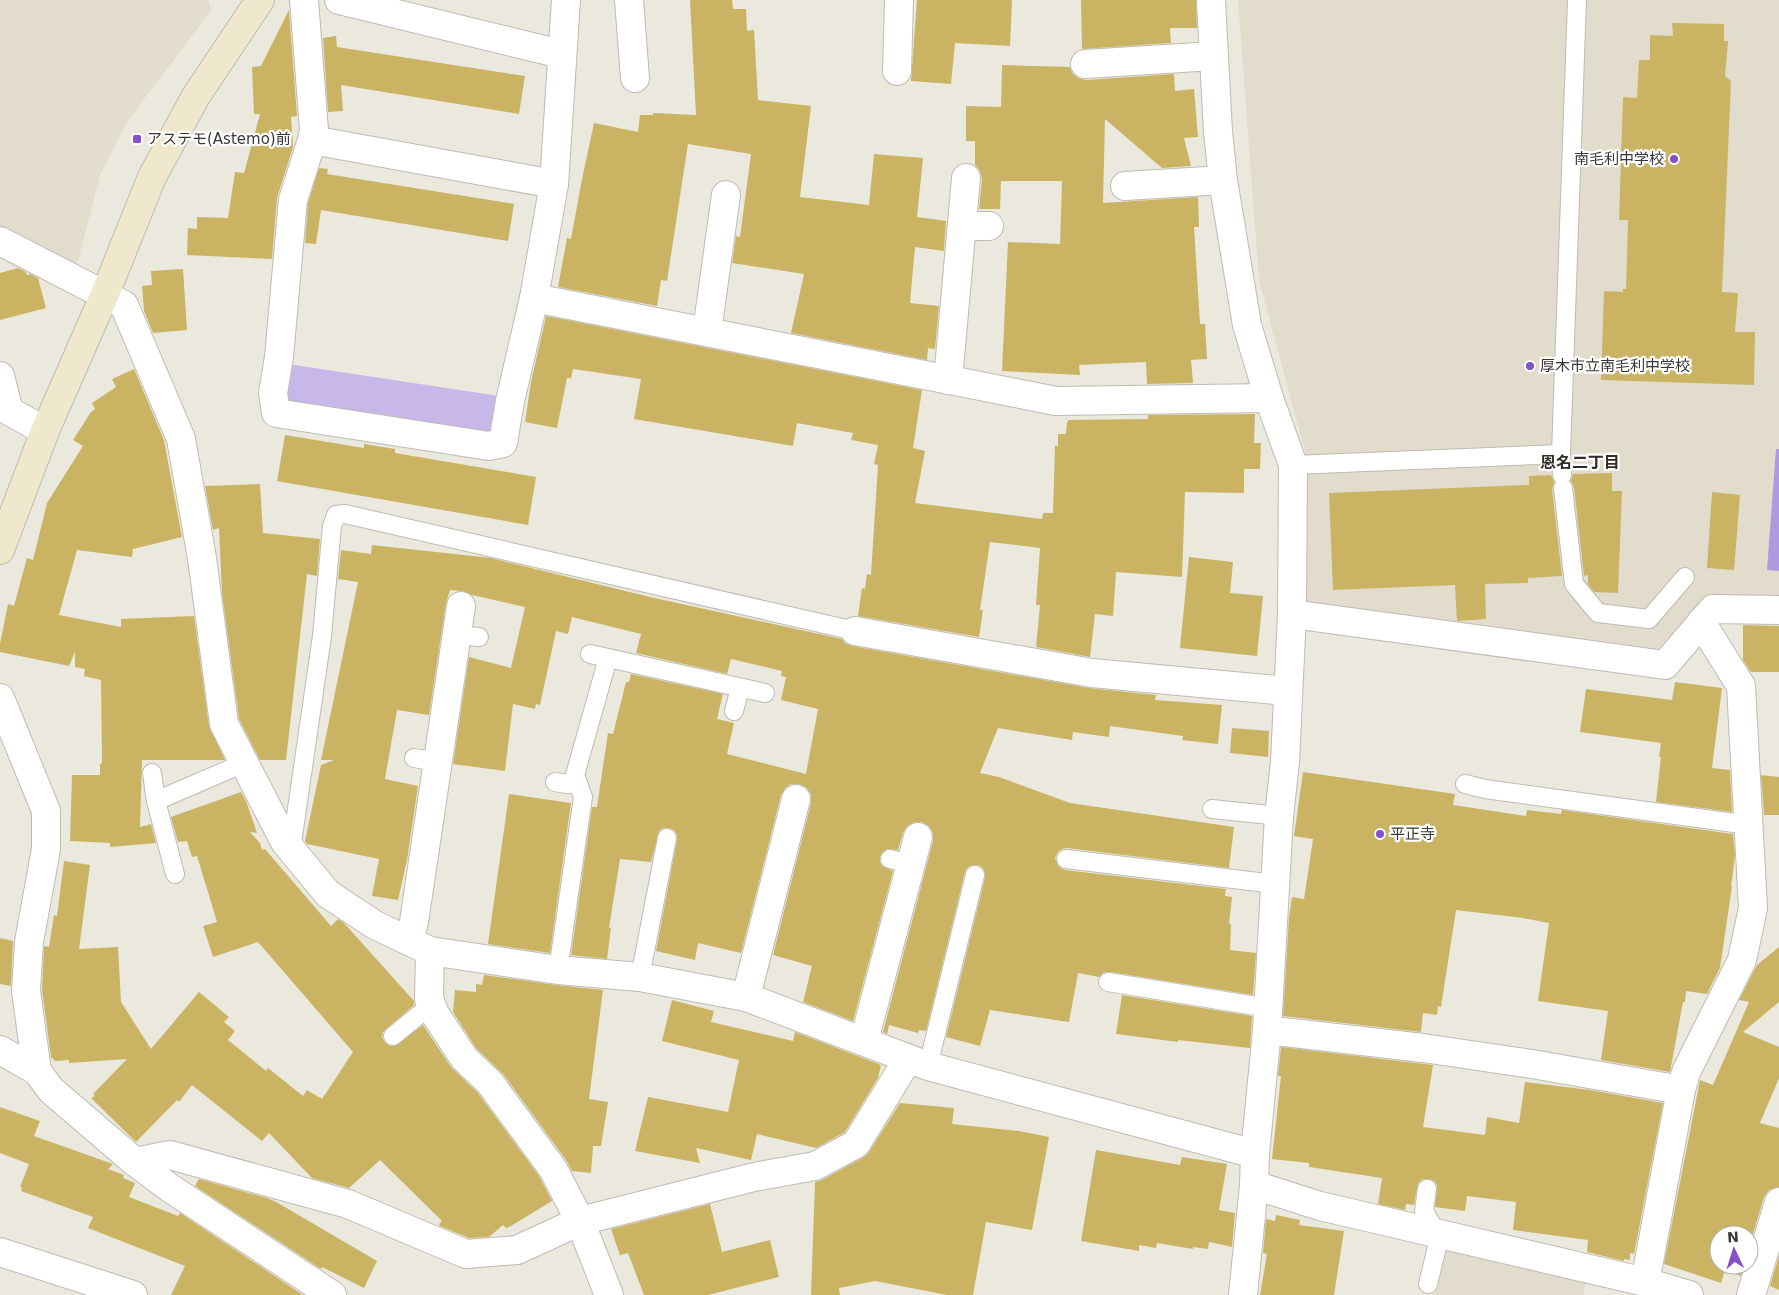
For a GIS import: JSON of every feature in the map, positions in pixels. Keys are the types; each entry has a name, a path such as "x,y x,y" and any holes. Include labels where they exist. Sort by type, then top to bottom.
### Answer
{"street":[{"path":"0,550 44,432 105,294 152,177 196,96 260,0"},
{"path":"304,0 314,130 293,200 279,357 273,394 276,413 489,446 503,444 510,401 534,298 554,184 566,0"},
{"path":"312,0 322,0"},
{"path":"339,0 561,54"},
{"path":"629,0 635,78"},
{"path":"897,71 899,0"},
{"path":"1211,0 1218,132 1223,180 1247,325 1268,398 1292,465 1292,614 1285,762 1279,816 1267,1019 1254,1185 1243,1295"},
{"path":"1085,64 1214,56"},
{"path":"312,140 554,184"},
{"path":"948,380 966,178"},
{"path":"1125,186 1223,180"},
{"path":"707,331 726,195"},
{"path":"962,226 989,226"},
{"path":"0,240 124,305 181,439 202,558 224,724 285,842 328,894 375,925 420,946 558,970 640,977 746,997 918,1062 1255,1154"},
{"path":"534,298 1056,401 1268,398"},
{"path":"0,376 9,411 44,432"},
{"path":"460,606 468,636 426,760 414,922 429,998 435,1014 464,1058 490,1083 553,1169 580,1221 610,1295"},
{"path":"1292,614 1665,665 1712,609 1779,610"},
{"path":"1645,1282 1686,1072 1742,960 1753,908 1741,686 1701,622"},
{"path":"855,631 1092,673 1287,691"},
{"path":"0,698 46,811 46,849 29,942 26,991 37,1071"},
{"path":"746,997 797,830 796,799"},
{"path":"864,1041 901,862 918,837"},
{"path":"1267,1019 1432,1050 1532,1064 1681,1090"},
{"path":"0,1050 37,1071 51,1090 135,1162 170,1188 332,1295"},
{"path":"135,1162 170,1155 338,1201 466,1254 517,1250 580,1221 754,1177 815,1166 856,1144 918,1062"},
{"path":"1254,1185 1320,1206 1645,1282 1689,1295"},
{"path":"1751,1295 1779,1202"},
{"path":"0,1252 134,1295"}],"lane":[{"path":"1577,0 1561,454 1574,584 1598,613 1649,619 1685,577"},
{"path":"1292,465 1561,454"},
{"path":"291,850 322,636 332,526 336,515 346,514 855,631"},
{"path":"590,654 765,693"},
{"path":"558,970 583,797 575,775 608,658"},
{"path":"734,710 740,688"},
{"path":"156,801 244,763"},
{"path":"152,773 156,801 174,874"},
{"path":"555,782 578,783"},
{"path":"1465,784 1486,789 1749,824"},
{"path":"1212,809 1279,816"},
{"path":"640,977 667,838"},
{"path":"1066,859 1275,884"},
{"path":"918,1062 975,912 975,875"},
{"path":"1108,982 1267,1019"},
{"path":"393,1036 431,1005"},
{"path":"1427,1189 1424,1211 1437,1234 1438,1243 1428,1284"}],"shaded area":[{"path":"0,0 208,0 211,10 126,123 100,175 77,265 0,227"},
{"name":"厚木市立南毛利中学校","path":"1238,0 1779,0 1779,599 1711,600 1662,655 1304,607 1305,452 1259,280"},
{"path":"288,364 499,396 493,439 284,409"},
{"path":"1776,449 1779,449 1779,571 1767,570"},
{"path":"1447,1248 1587,1279 1583,1295 1434,1295"}],"building":[{"path":"690,0 732,0 733,9 746,9 747,31 754,30 758,100 811,106 800,197 869,205 874,154 923,158 917,217 946,221 944,251 915,247 910,303 939,306 935,349 928,348 927,360 791,333 804,274 732,263 736,236 740,237 751,154 688,144 667,281 661,280 657,306 558,287 567,238 571,239 594,123 638,132 640,115 653,115 653,113 696,115"},
{"path":"917,0 1012,0 1010,46 955,43 951,84 911,81"},
{"path":"1081,0 1196,0 1197,28 1170,28 1171,43 1082,49"},
{"path":"289,10 297,116 291,117 293,147 277,198 272,259 187,255 188,228 197,229 197,217 228,218 235,172 244,173 260,114 254,114 252,67 261,66"},
{"name":"南毛利中学校","path":"1672,23 1724,24 1724,41 1728,41 1725,76 1731,81 1722,292 1738,293 1735,332 1755,332 1754,385 1601,380 1604,291 1623,292 1623,289 1626,289 1628,220 1619,220 1623,97 1637,98 1639,60 1650,60 1650,35 1673,36"},
{"path":"336,36 337,47 525,76 519,114 341,85 343,111 328,112 323,38"},
{"path":"1002,65 1070,67 1072,73 1078,78 1086,80 1174,74 1175,91 1194,89 1198,137 1184,138 1191,166 1162,168 1105,119 1103,203 1198,197 1199,227 1194,227 1200,324 1205,324 1207,359 1191,360 1193,383 1147,384 1146,362 1079,365 1080,375 1002,371 1008,242 1060,244 1062,181 1001,181 1000,209 979,209 982,179 980,171 975,165 975,141 966,141 966,106 1001,107"},
{"path":"319,168 328,169 327,174 514,204 508,241 321,210 316,244 305,243 308,203"},
{"path":"18,268 26,272 27,275 30,274 38,278 46,308 0,320 0,273"},
{"path":"183,269 187,330 153,333 144,311 142,286 152,285 151,271"},
{"path":"546,316 922,390 913,448 925,451 915,503 1042,519 1043,513 1053,513 1055,446 1058,446 1058,434 1066,434 1068,420 1148,419 1148,415 1255,414 1254,443 1261,443 1260,469 1244,469 1244,493 1185,492 1182,577 1116,572 1113,616 1095,614 1090,657 1036,647 1040,605 1036,605 1040,548 990,542 980,610 983,610 979,637 858,616 862,588 865,589 867,574 871,575 878,465 874,464 878,445 851,440 853,433 797,423 793,446 634,419 641,379 573,369 571,378 567,378 557,428 525,422 531,382"},
{"path":"134,369 164,440 182,537 133,549 132,557 77,550 59,615 121,627 121,619 194,616 209,726 225,760 142,760 140,827 151,824 156,843 110,847 110,843 70,841 72,775 100,775 100,764 102,763 101,680 84,676 85,669 75,667 75,652 69,666 0,652 0,644 8,604 14,606 27,558 33,560 47,503 83,446 73,440 91,412 95,409 92,403 116,387 112,379"},
{"path":"285,435 364,448 364,444 395,449 395,453 536,477 528,525 277,481"},
{"path":"1612,473 1612,491 1622,491 1618,593 1594,592 1588,584 1588,575 1584,576 1574,487 1571,481 1573,474"},
{"path":"1551,475 1554,482 1552,489 1562,576 1528,578 1528,583 1485,584 1486,619 1457,621 1455,585 1333,590 1329,493 1529,485 1529,476"},
{"path":"260,484 263,533 320,539 317,576 307,574 286,760 260,760 239,719 222,593 219,528 213,530 205,486"},
{"path":"1712,492 1740,495 1734,570 1707,568"},
{"path":"372,545 491,558 650,597 842,639 845,643 852,646 1089,688 1156,695 1155,700 1222,705 1218,744 1182,740 1183,736 1110,726 1109,737 1073,732 1072,740 998,728 980,773 999,777 1070,803 1234,827 1229,868 1067,848 1058,852 1055,858 1059,867 1065,870 1226,889 1225,896 1232,897 1229,924 1231,924 1230,950 1256,953 1253,995 1110,972 1104,972 1099,977 1078,973 1069,1022 990,1010 980,1046 946,1037 985,878 983,868 973,865 968,867 965,872 926,1031 919,1030 918,1033 889,1025 887,1034 883,1032 933,841 933,833 929,826 922,822 914,822 907,826 903,833 898,850 887,849 880,856 882,866 893,871 853,1021 803,1002 812,966 773,955 811,803 811,795 807,788 799,784 791,784 785,788 781,795 741,953 698,943 695,960 656,951 677,840 674,830 663,828 659,831 651,862 620,859 609,928 611,928 607,959 571,955 592,807 597,807 608,733 613,734 626,682 629,682 631,674 723,694 717,719 734,723 727,754 806,774 818,709 781,700 786,677 781,676 782,671 731,659 727,674 636,653 641,634 572,617 568,634 556,631 540,705 536,704 535,709 513,704 505,771 453,764 469,657 511,668 525,607 472,595 463,591 450,590 446,603 429,715 397,710 385,779 418,786 407,860 398,900 372,896 379,859 307,844 305,841 321,765 334,760 321,760 358,582 338,579 341,550 371,554"},
{"path":"1189,557 1233,562 1230,593 1263,596 1257,656 1180,648"},
{"path":"1743,625 1779,626 1779,672 1751,672 1743,660"},
{"path":"1675,682 1722,688 1712,768 1730,770 1732,812 1656,802 1661,743 1580,732 1586,689 1672,700"},
{"path":"1232,728 1269,731 1268,757 1230,753"},
{"path":"1303,772 1455,794 1453,805 1526,816 1527,810 1561,814 1562,810 1733,834 1735,856 1720,968 1707,994 1686,991 1670,1072 1601,1060 1608,1011 1538,1001 1549,923 1523,918 1456,910 1441,1007 1438,1006 1437,1015 1423,1013 1421,1032 1283,1016 1292,897 1304,899 1313,839 1294,836"},
{"path":"1761,775 1779,777 1779,815 1764,815"},
{"path":"241,792 257,833 250,832 260,843 262,850 265,849 331,926 338,919 344,923 414,1001 414,1005 383,1032 382,1037 385,1042 390,1046 395,1046 423,1025 451,1067 478,1093 539,1176 552,1201 511,1226 506,1228 503,1225 489,1237 469,1238 440,1226 439,1224 442,1221 380,1160 349,1188 312,1178 269,1133 262,1141 192,1085 179,1102 177,1100 136,1142 91,1098 95,1096 93,1094 127,1059 69,1063 69,1060 55,1061 51,1057 42,990 44,946 49,947 54,915 57,916 64,861 90,865 79,949 118,947 121,1002 151,1049 199,992 229,1017 224,1022 235,1031 228,1040 266,1071 268,1068 303,1096 307,1090 322,1099 353,1052 258,942 213,957 203,926 217,922 197,856 192,857 187,841 178,842 171,817"},
{"path":"509,794 571,803 550,953 488,944"},
{"path":"0,938 13,941 11,986 0,984"},
{"path":"1779,947 1779,1002 1743,1032 1779,1047 1779,1078 1760,1123 1779,1128 1779,1187 1769,1190 1764,1197 1756,1225 1709,1225 1709,1275 1723,1275 1721,1283 1664,1264 1700,1080 1713,1085 1749,1002 1739,1000 1757,965"},
{"path":"484,975 603,990 589,1099 608,1102 601,1146 593,1146 591,1173 572,1171 503,1074 476,1048 453,1012 455,990 476,992 476,984 482,985"},
{"path":"1122,995 1252,1016 1250,1048 1178,1040 1178,1042 1116,1034"},
{"path":"672,1000 714,1011 711,1022 793,1041 795,1032 881,1065 878,1078 845,1132 816,1148 757,1134 751,1160 696,1148 700,1163 635,1151 648,1097 728,1112 739,1060 662,1041"},
{"path":"1281,1047 1433,1065 1423,1127 1485,1135 1487,1117 1519,1123 1525,1082 1590,1090 1663,1103 1634,1254 1630,1253 1630,1260 1624,1259 1624,1261 1587,1252 1588,1240 1513,1230 1516,1202 1467,1196 1465,1211 1435,1207 1437,1185 1429,1179 1423,1179 1418,1183 1414,1205 1406,1204 1405,1210 1378,1204 1382,1178 1309,1167 1309,1163 1272,1159 1281,1076 1278,1076"},
{"path":"900,1103 954,1108 952,1124 1019,1131 1049,1137 1032,1230 986,1222 973,1295 947,1295 875,1281 839,1288 840,1295 811,1295 815,1182 864,1157"},
{"path":"0,1107 40,1121 34,1136 113,1164 108,1169 124,1175 123,1178 135,1183 129,1197 178,1216 180,1213 303,1295 171,1295 185,1266 88,1228 93,1217 21,1191 22,1187 20,1187 29,1164 0,1153"},
{"path":"1096,1150 1180,1165 1182,1157 1227,1164 1219,1210 1235,1213 1232,1247 1209,1242 1208,1249 1193,1247 1193,1249 1157,1243 1156,1248 1139,1245 1139,1251 1081,1241"},
{"path":"199,1179 267,1198 278,1203 377,1261 364,1288 322,1267 321,1269 195,1186"},
{"path":"710,1204 722,1252 770,1240 779,1277 708,1295 644,1295 628,1253 620,1255 611,1229"},
{"path":"1276,1215 1300,1220 1299,1225 1344,1231 1334,1295 1260,1295 1267,1254 1263,1253 1266,1219 1275,1221"},
{"path":"1779,1256 1779,1290 1770,1286"}],"place":[{"name":"アステモ(Astemo)前","path":"137,139"},
{"name":"南毛利中学校","path":"1674,159"},
{"name":"厚木市立南毛利中学校","path":"1530,366"},
{"name":"平正寺","path":"1380,834"}],"district":[{"name":"恩名二丁目","path":"1580,462"}]}
